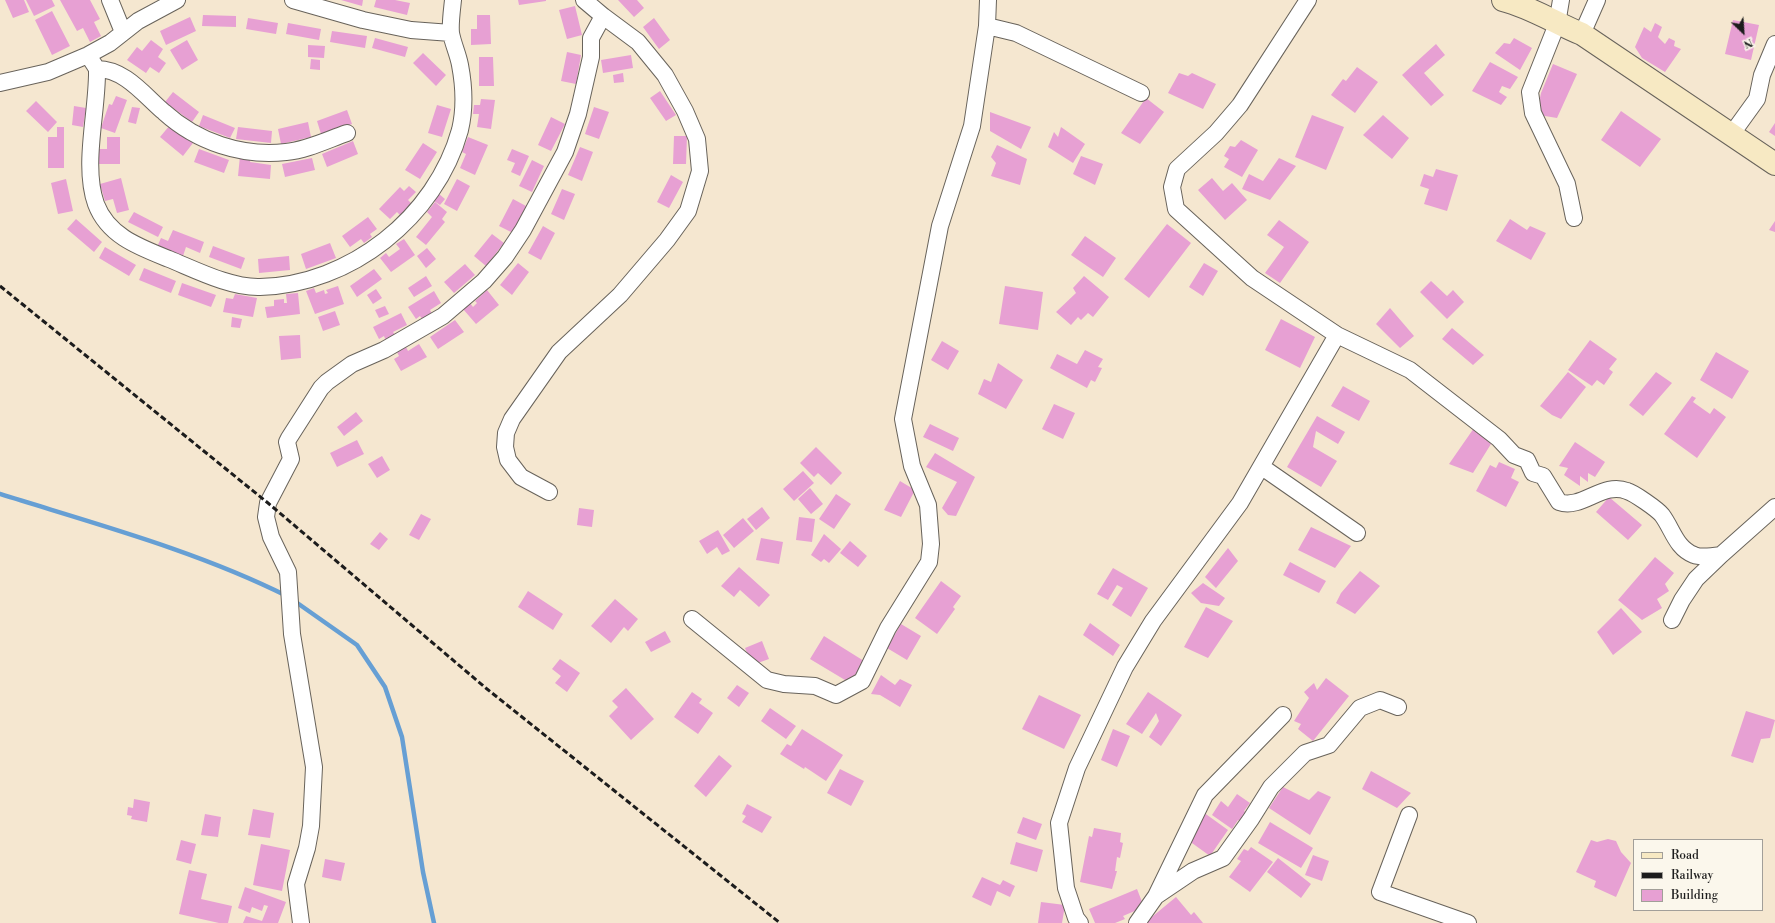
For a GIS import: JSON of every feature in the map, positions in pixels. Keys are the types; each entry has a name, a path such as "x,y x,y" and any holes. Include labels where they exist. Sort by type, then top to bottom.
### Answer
{"street":[{"path":"110,0 123,32"},
{"path":"0,83 48,72 88,55 110,43 138,21 177,0"},
{"path":"293,0 363,20 411,30 451,33"},
{"path":"549,492 521,477 508,460 505,448 506,433 512,419 559,352 620,295 667,240 688,211 700,171 698,139 686,111 665,75 638,42 584,0"},
{"path":"692,619 767,680 784,684 815,686 836,696 862,682 888,628 929,562 931,544 928,505 912,466 903,419 940,226 972,126 987,26 988,0"},
{"path":"1308,0 1240,105 1216,133 1177,169 1172,187 1176,209 1252,278 1337,335 1410,370 1424,380 1499,439 1514,455 1528,460 1533,473 1543,476 1559,502 1570,504 1606,490 1617,488 1628,491 1661,514 1681,547 1695,556 1721,556"},
{"path":"1503,0 1522,5 1557,24 1582,34 1775,164"},
{"path":"1561,0 1557,24 1530,92 1533,113 1567,184 1574,218"},
{"path":"1582,34 1596,0"},
{"path":"88,55 97,69 92,135 91,176 96,203 104,218 115,232 128,242 146,250 237,285 260,287 322,276 351,262 371,250 409,220 426,200 445,168 459,131 464,107 460,65 451,33 456,1"},
{"path":"301,923 296,884 307,848 311,826 314,768 292,634 288,572 271,537 266,517 268,503 291,459 288,438 317,394 327,382 352,364 384,350 443,316 484,281 505,257 523,230 565,152 578,114 590,57 591,38 603,16"},
{"path":"987,26 1016,33 1141,93"},
{"path":"1731,135 1757,99 1762,75 1775,44"},
{"path":"97,69 108,69 121,74 179,124 208,141 226,148 261,153 286,152 310,147 347,132"},
{"path":"1080,923 1076,918 1066,888 1059,823 1077,768 1129,660 1154,621 1240,503 1337,335"},
{"path":"1262,467 1357,533"},
{"path":"1672,620 1682,600 1696,579 1775,507"},
{"path":"1156,896 1193,870 1223,858 1252,819 1271,787 1305,753 1329,745 1360,708 1380,700 1398,707"},
{"path":"1137,923 1156,896 1205,795 1283,715"},
{"path":"1409,815 1380,892 1468,923"}],"building":[{"path":"5,0 24,0 29,12 13,18"},
{"path":"26,0 52,0 55,6 34,16"},
{"path":"60,0 90,0 100,19 94,22 101,36 90,42 83,28 77,31"},
{"path":"341,0 363,0 362,6"},
{"path":"376,0 395,0 410,3 407,15 374,7"},
{"path":"518,0 546,0 546,1 519,5"},
{"path":"618,0 637,0 644,8 634,17"},
{"path":"575,6 582,35 567,39 559,10"},
{"path":"52,11 70,46 52,55 35,20"},
{"path":"203,15 236,16 236,27 202,26"},
{"path":"477,15 490,15 491,44 471,45 471,29 477,29"},
{"path":"190,17 196,31 166,45 160,31"},
{"path":"248,18 278,23 276,34 246,29"},
{"path":"654,18 670,40 659,49 643,27"},
{"path":"1733,20 1759,25 1751,60 1725,54"},
{"path":"288,23 321,29 319,40 286,34"},
{"path":"1655,23 1662,27 1658,37 1665,44 1669,38 1675,41 1674,46 1681,49 1665,72 1642,58 1635,47 1644,27 1651,32"},
{"path":"332,31 367,36 365,48 330,42"},
{"path":"375,38 408,47 405,57 372,48"},
{"path":"1514,38 1532,48 1520,70 1495,53 1504,43 1510,44"},
{"path":"151,40 163,49 158,57 166,63 159,73 150,67 146,73 127,60 137,47 142,51"},
{"path":"187,40 198,60 182,70 170,50"},
{"path":"1436,44 1445,55 1424,73 1444,95 1431,106 1402,75"},
{"path":"308,45 325,46 324,58 308,57"},
{"path":"567,52 581,55 576,84 561,81"},
{"path":"423,53 446,75 436,86 413,63"},
{"path":"631,55 633,68 603,73 601,60"},
{"path":"479,57 493,57 494,86 479,86"},
{"path":"311,59 320,60 320,70 310,69"},
{"path":"1490,62 1518,77 1510,89 1502,86 1499,92 1507,97 1501,105 1472,91"},
{"path":"1553,64 1577,74 1557,118 1539,115 1538,107 1541,93"},
{"path":"1357,67 1378,82 1355,113 1331,95 1343,79 1346,81"},
{"path":"623,73 624,82 614,83 613,75"},
{"path":"1179,73 1188,76 1192,73 1216,84 1203,109 1168,93"},
{"path":"660,91 676,115 666,121 650,98"},
{"path":"173,92 199,112 192,122 165,102"},
{"path":"116,96 127,100 115,133 101,128 109,104 112,105"},
{"path":"1146,98 1164,112 1140,144 1121,133"},
{"path":"481,99 495,100 491,129 477,127 479,114 473,114 474,105 480,105"},
{"path":"36,101 57,122 48,132 26,111"},
{"path":"437,105 451,109 442,137 428,133"},
{"path":"74,106 86,108 83,127 72,125"},
{"path":"132,107 140,108 136,124 128,122"},
{"path":"594,107 609,112 599,139 585,134"},
{"path":"347,110 352,124 321,134 317,121"},
{"path":"1621,111 1661,139 1640,167 1601,140"},
{"path":"990,112 1031,127 1021,149 990,131"},
{"path":"203,115 235,128 230,138 199,126"},
{"path":"1312,115 1344,127 1326,170 1295,157"},
{"path":"1383,115 1409,138 1392,159 1363,135"},
{"path":"551,117 565,124 551,151 538,145"},
{"path":"308,122 311,137 281,144 278,129"},
{"path":"1775,123 1775,136 1769,132"},
{"path":"170,125 193,143 183,156 160,137"},
{"path":"57,127 64,127 64,168 48,168 48,137 57,137"},
{"path":"238,127 272,131 271,143 236,139"},
{"path":"1061,127 1085,144 1073,163 1048,147 1054,132 1058,137"},
{"path":"674,136 687,136 686,164 673,164"},
{"path":"107,137 120,137 120,164 99,164 99,149 107,149"},
{"path":"468,137 488,145 475,175 460,168 466,154 462,152"},
{"path":"1241,140 1258,150 1242,177 1224,167 1229,159 1224,156 1230,146 1235,147"},
{"path":"353,141 358,154 327,167 322,154"},
{"path":"423,143 437,152 420,179 405,170"},
{"path":"997,145 1027,159 1020,185 991,176 996,163 991,157"},
{"path":"580,147 593,152 582,181 568,175"},
{"path":"199,149 229,160 224,173 194,162"},
{"path":"512,149 529,156 520,176 511,172 515,163 507,160"},
{"path":"240,156 251,157 250,162 271,165 270,179 238,176"},
{"path":"1081,156 1103,164 1095,185 1073,174"},
{"path":"312,158 315,170 285,177 282,164"},
{"path":"1279,158 1296,166 1270,200 1242,189 1249,174 1263,181"},
{"path":"532,160 544,166 532,192 519,186"},
{"path":"1436,169 1458,175 1447,211 1424,204 1429,189 1420,186 1424,174 1433,177"},
{"path":"671,175 683,182 669,208 657,202"},
{"path":"121,178 129,210 117,213 113,199 105,201 100,184"},
{"path":"1212,178 1223,191 1232,183 1247,200 1225,220 1198,190"},
{"path":"66,179 73,211 58,214 51,183"},
{"path":"457,179 470,186 457,211 444,204"},
{"path":"409,186 416,192 408,200 413,205 402,217 397,212 390,219 379,209 400,187 404,191"},
{"path":"562,189 575,194 564,220 551,214"},
{"path":"439,194 445,199 440,205 434,201"},
{"path":"513,199 526,206 513,233 499,226"},
{"path":"435,202 447,212 442,219 445,222 426,245 416,237 432,217 427,212"},
{"path":"134,212 163,227 158,237 128,222"},
{"path":"368,217 377,229 370,234 372,237 364,243 361,239 350,247 342,236"},
{"path":"76,219 102,242 94,252 67,229"},
{"path":"1510,219 1527,230 1530,226 1546,233 1531,260 1496,241"},
{"path":"1279,220 1309,242 1280,283 1265,273 1284,247 1267,235"},
{"path":"1775,221 1775,232 1769,230"},
{"path":"1167,224 1191,243 1149,298 1124,279"},
{"path":"543,226 555,233 541,260 528,253"},
{"path":"173,230 204,242 200,253 186,247 183,256 157,247 161,238 168,241"},
{"path":"492,234 504,243 486,266 474,256"},
{"path":"1085,236 1116,258 1103,277 1071,255"},
{"path":"404,239 415,255 391,272 380,258 386,253 389,257 400,249 396,244"},
{"path":"330,243 336,258 306,269 301,254"},
{"path":"213,246 245,258 241,269 209,257"},
{"path":"105,247 136,265 129,276 99,258"},
{"path":"427,248 436,259 426,268 417,256"},
{"path":"289,256 290,270 259,273 258,259"},
{"path":"518,263 529,272 512,295 500,285"},
{"path":"1204,263 1218,271 1203,296 1189,287"},
{"path":"465,264 475,275 454,293 444,282"},
{"path":"144,268 176,281 171,293 139,280"},
{"path":"374,269 382,279 357,297 350,286"},
{"path":"426,276 432,286 414,297 408,288"},
{"path":"1084,276 1109,297 1093,317 1088,313 1081,320 1078,317 1071,325 1056,312 1076,293 1073,288"},
{"path":"1431,281 1447,296 1453,290 1464,302 1447,319 1420,292"},
{"path":"182,283 216,295 211,307 178,295"},
{"path":"338,286 344,304 315,314 306,291 314,288 316,293 324,290 325,294 328,293 326,290"},
{"path":"1005,286 1043,292 1038,330 999,324"},
{"path":"376,289 382,298 373,304 367,295"},
{"path":"487,290 499,305 476,324 463,309 470,303 473,307 477,303 475,301"},
{"path":"434,291 441,303 430,310 432,314 423,320 420,316 416,319 408,307"},
{"path":"298,293 300,314 267,318 265,307 274,306 274,300 284,299 284,303 287,303 286,294"},
{"path":"235,294 257,298 253,317 223,312 226,298 233,299"},
{"path":"385,306 389,314 379,318 375,310"},
{"path":"1390,308 1414,336 1400,348 1376,324"},
{"path":"335,311 340,325 323,331 318,317"},
{"path":"401,313 407,325 393,332 396,336 386,341 384,336 379,339 373,327"},
{"path":"232,317 242,319 240,328 231,327"},
{"path":"1281,319 1315,337 1300,368 1265,350"},
{"path":"455,320 464,332 438,349 430,337"},
{"path":"1452,328 1484,355 1473,365 1442,339"},
{"path":"300,335 301,358 281,360 279,336"},
{"path":"1590,340 1617,359 1609,369 1613,372 1604,385 1597,380 1592,386 1568,370"},
{"path":"942,341 959,351 948,370 931,360"},
{"path":"419,344 427,357 401,371 394,359 399,356 397,352 406,347 408,351"},
{"path":"1085,350 1103,359 1098,367 1102,368 1095,382 1091,380 1087,388 1050,368 1057,354 1077,364"},
{"path":"1716,352 1749,371 1732,399 1700,380"},
{"path":"998,363 1023,380 1006,409 978,394 984,379 991,382"},
{"path":"1568,372 1586,387 1561,419 1552,415 1540,406"},
{"path":"1656,372 1672,383 1643,416 1629,405"},
{"path":"1343,386 1370,401 1359,421 1331,406"},
{"path":"1692,396 1696,398 1693,402 1710,414 1714,408 1726,417 1697,458 1664,434"},
{"path":"1054,404 1075,413 1063,439 1042,429"},
{"path":"356,412 363,421 344,436 337,427"},
{"path":"1317,416 1345,432 1338,444 1316,431 1313,447 1337,461 1321,487 1287,467"},
{"path":"930,424 959,438 953,451 923,437"},
{"path":"1474,428 1491,444 1473,473 1449,464"},
{"path":"357,440 364,454 337,467 330,453"},
{"path":"1575,442 1605,462 1595,477 1588,473 1588,482 1580,476 1580,486 1564,475 1568,468 1559,466"},
{"path":"816,447 842,473 831,485 818,473 814,477 800,463"},
{"path":"935,453 975,477 956,516 948,515 942,508 957,482 926,467"},
{"path":"382,456 390,470 377,478 368,464"},
{"path":"1499,462 1515,469 1511,478 1519,482 1506,507 1476,491 1490,465 1496,468"},
{"path":"803,471 814,483 794,501 783,489"},
{"path":"900,481 915,490 901,517 884,510"},
{"path":"810,488 823,504 811,514 798,499"},
{"path":"836,494 851,504 834,529 819,519"},
{"path":"1609,497 1642,525 1628,540 1596,512"},
{"path":"762,507 770,518 756,530 747,519"},
{"path":"579,508 594,510 592,527 577,525"},
{"path":"421,514 431,519 419,540 409,535"},
{"path":"799,517 815,519 812,542 796,540"},
{"path":"743,518 754,531 734,548 723,535"},
{"path":"1311,527 1351,546 1335,568 1298,550"},
{"path":"718,530 730,551 722,555 717,547 707,554 699,541"},
{"path":"380,532 388,539 379,550 370,544"},
{"path":"824,534 841,549 829,563 824,559 821,562 811,555"},
{"path":"761,538 783,542 779,564 756,560"},
{"path":"850,541 867,556 858,567 840,553"},
{"path":"1228,548 1238,561 1216,588 1205,577"},
{"path":"1655,557 1674,573 1665,584 1669,591 1657,599 1662,608 1642,620 1618,600"},
{"path":"1290,562 1326,581 1319,593 1283,575"},
{"path":"739,567 770,595 759,607 740,590 734,597 721,586"},
{"path":"1113,568 1148,588 1131,617 1112,605 1123,588 1117,585 1108,600 1097,594"},
{"path":"1360,571 1380,586 1355,614 1336,603 1341,593"},
{"path":"941,581 961,596 953,607 955,609 937,634 915,618"},
{"path":"1203,583 1225,598 1219,606 1201,603 1191,593"},
{"path":"528,591 563,614 553,630 518,607"},
{"path":"615,599 638,619 628,631 624,627 611,643 591,626"},
{"path":"1206,607 1233,621 1208,658 1184,647"},
{"path":"1621,608 1642,632 1613,655 1597,632"},
{"path":"1090,623 1120,645 1113,656 1083,635"},
{"path":"901,624 921,636 907,660 887,648"},
{"path":"665,631 671,642 651,652 645,642"},
{"path":"824,636 864,661 850,683 810,659"},
{"path":"762,641 769,659 752,665 745,648"},
{"path":"560,659 580,673 567,692 555,683 561,676 552,669"},
{"path":"881,675 895,685 900,679 912,685 900,707 880,695 871,694"},
{"path":"1326,678 1349,696 1313,741 1298,729 1301,724 1294,721 1309,698 1304,692 1314,683 1317,690"},
{"path":"737,685 749,693 739,707 727,698"},
{"path":"626,688 654,719 631,740 609,716 618,707 612,701"},
{"path":"692,692 702,699 699,703 713,713 698,734 674,717"},
{"path":"1148,692 1182,715 1161,746 1149,737 1159,721 1156,713 1142,734 1126,724"},
{"path":"1039,695 1081,715 1064,749 1022,729"},
{"path":"770,708 796,726 786,739 761,721"},
{"path":"1746,711 1775,720 1770,738 1761,739 1753,763 1731,756"},
{"path":"802,729 843,755 826,781 805,767 804,769 780,754 787,744 791,746"},
{"path":"1113,729 1130,736 1117,767 1101,760"},
{"path":"719,755 732,766 706,797 694,786"},
{"path":"840,769 864,781 851,806 827,793"},
{"path":"1371,771 1411,793 1397,808 1362,789"},
{"path":"1283,787 1309,800 1318,791 1331,797 1310,835 1269,808"},
{"path":"1237,794 1250,803 1244,811 1249,815 1243,823 1238,820 1232,829 1212,815 1221,801 1228,807"},
{"path":"134,799 150,802 147,822 131,819 132,816 127,815 128,807 133,808"},
{"path":"747,804 772,817 762,833 742,822 746,816 742,814"},
{"path":"253,809 274,813 270,838 248,835"},
{"path":"1203,812 1228,830 1210,856 1185,838"},
{"path":"205,814 221,817 218,837 201,835"},
{"path":"1023,817 1042,824 1036,840 1017,833"},
{"path":"1270,822 1313,848 1301,868 1258,843"},
{"path":"1094,828 1121,833 1120,842 1123,843 1120,858 1117,857 1115,871 1117,871 1112,889 1080,882 1089,836 1092,837"},
{"path":"1608,839 1616,841 1621,852 1631,863 1616,897 1594,887 1596,881 1576,872 1591,840 1597,842"},
{"path":"181,840 196,844 191,864 176,860"},
{"path":"1016,842 1043,850 1037,872 1010,864"},
{"path":"261,844 290,850 282,891 253,885"},
{"path":"1251,847 1273,862 1250,892 1229,877 1241,861 1237,859 1244,849 1248,851"},
{"path":"1313,855 1329,861 1322,881 1305,875"},
{"path":"1278,858 1311,884 1301,898 1267,872"},
{"path":"325,859 345,863 341,881 322,877"},
{"path":"189,870 207,874 201,899 232,906 228,923 219,923 179,914"},
{"path":"982,877 1000,885 1003,880 1015,886 1010,897 997,891 991,906 972,897"},
{"path":"245,887 286,902 278,923 243,923 246,916 262,921 268,906 264,905 262,911 252,907 250,913 238,908"},
{"path":"1137,889 1144,907 1123,916 1125,919 1115,923 1095,923 1089,909"},
{"path":"1176,897 1191,915 1194,912 1203,923 1148,923 1147,921"},
{"path":"1041,902 1065,905 1062,923 1038,923"}],"waterway":[{"path":"0,494 146,539 218,565 287,596"},
{"path":"293,600 357,645 385,687 402,737 423,872 434,923"}],"railway":[{"path":"0,286 268,503 487,689 780,923"}]}
